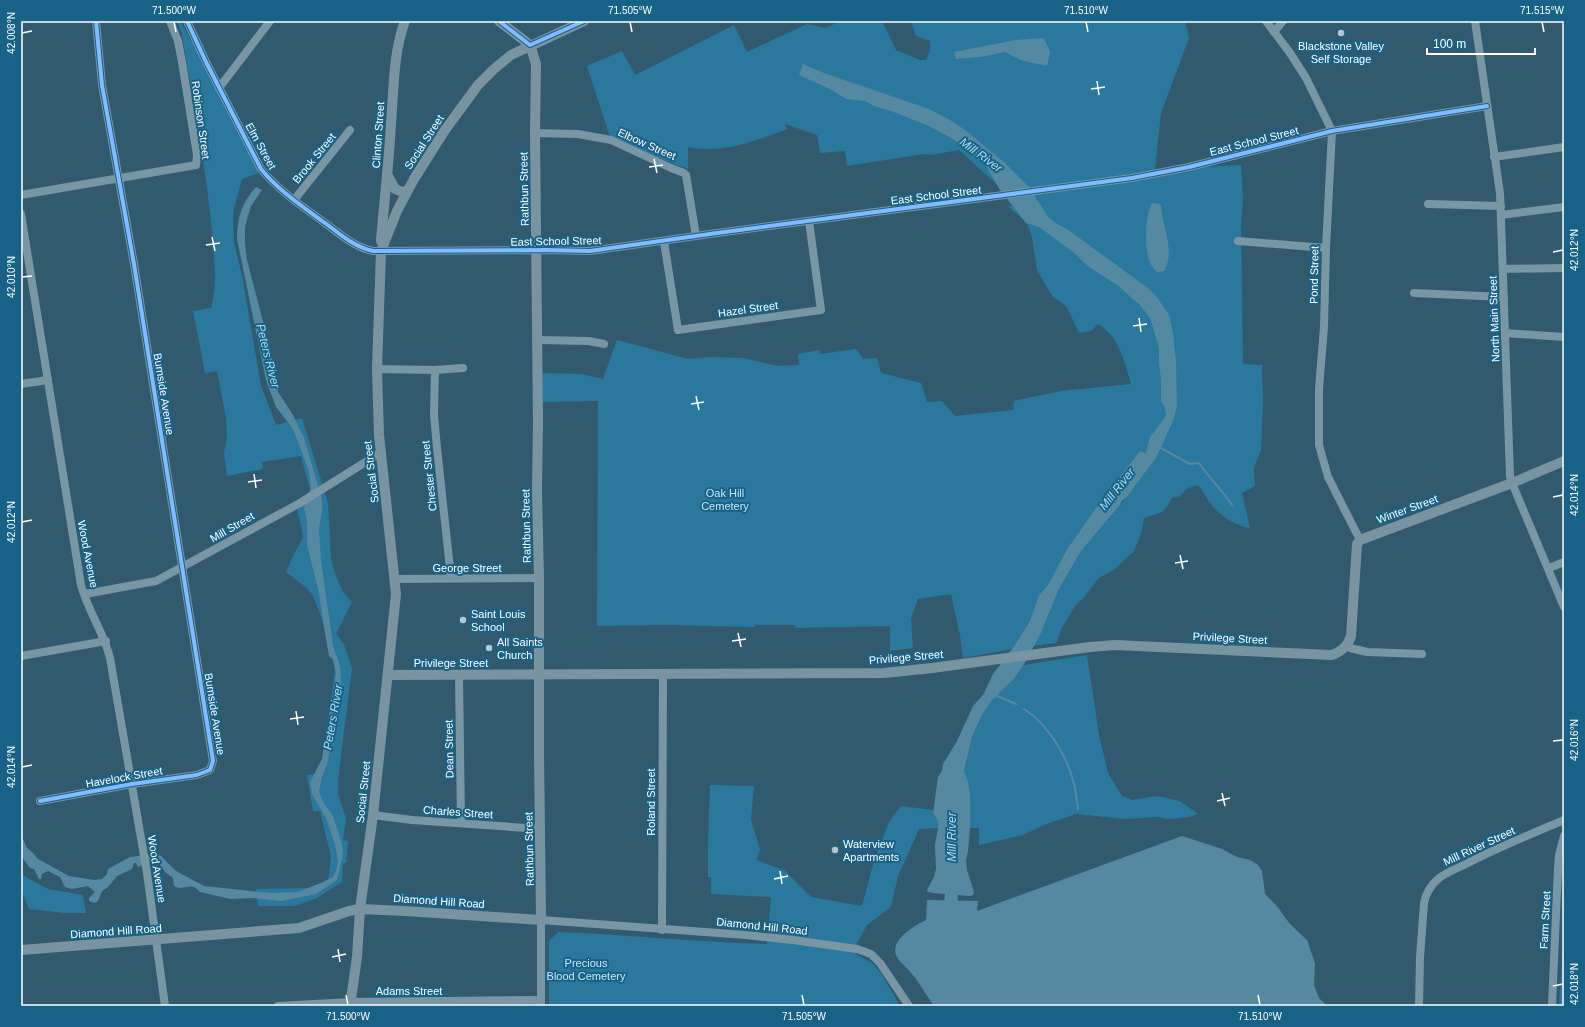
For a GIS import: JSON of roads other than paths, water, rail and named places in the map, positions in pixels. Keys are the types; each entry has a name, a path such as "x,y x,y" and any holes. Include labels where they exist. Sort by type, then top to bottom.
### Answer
{"main road":[{"name":"Clinton Street","path":"381,251 384,196 396,57 405,21"},
{"path":"499,21 530,46"},
{"name":"Social Street","path":"351,1004 360,910 373,815 388,676 394,619 396,580 379,436 377,369 381,251 397,211 407,191 428,156 478,85 502,61 530,46 584,21"},
{"name":"Rathbun Street","path":"530,46 536,64 537,491 542,920"},
{"path":"387,174 395,189 402,192 407,191"},
{"name":"Winter Street","path":"1360,540 1512,483 1564,461"},
{"path":"1346,647 1352,636 1357,544 1360,540"},
{"name":"Privilege Street","path":"388,676 884,673 1115,645 1323,655 1332,655 1346,647"},
{"name":"Diamond Hill Road","path":"21,950 299,928 349,911 360,910 405,911 542,920"}],"street":[{"name":"Burnside Avenue","path":"96,21 102,84 212,744 213,761 210,770"},
{"name":"Robinson Street","path":"21,195 196,166 198,161 182,62 178,41 170,21"},
{"name":"Elm Street","path":"187,21 219,88 261,169 272,182 350,242 365,250 381,251"},
{"path":"219,88 270,21"},
{"name":"Pond Street","path":"1266,21 1306,78 1323,109 1332,131 1326,248 1324,327 1319,389 1319,445 1328,477 1360,540"},
{"path":"1274,32 1282,21"},
{"name":"North Main Street","path":"1475,21 1501,206 1512,483 1564,607"},
{"name":"East School Street","path":"381,251 590,251 664,242 696,236 1132,178 1175,170 1332,131 1488,106"},
{"name":"Brook Street","path":"294,200 350,130"},
{"name":"Elbow Street","path":"535,133 578,134 612,140 684,173 686,175 696,236"},
{"path":"1494,157 1564,147"},
{"path":"1428,204 1501,206"},
{"path":"1501,215 1564,207"},
{"name":"Wood Avenue","path":"21,214 81,585 106,641 110,658 144,851 165,1006"},
{"name":"Hazel Street","path":"664,242 678,330 821,310 809,221"},
{"path":"1238,241 1326,248"},
{"path":"1503,269 1564,268"},
{"path":"1414,293 1504,297"},
{"path":"1505,333 1564,337"},
{"path":"536,340 589,341 604,344"},
{"path":"377,369 435,370 463,368"},
{"name":"Chester Street","path":"435,370 434,415 451,578"},
{"path":"21,384 48,380"},
{"name":"Mill Street","path":"84,594 147,584 156,581 300,503 380,453"},
{"path":"1548,568 1564,562"},
{"name":"George Street","path":"396,580 451,578 539,578"},
{"path":"21,656 106,641"},
{"path":"1346,647 1367,652 1422,654"},
{"name":"Roland Street","path":"662,930 663,674"},
{"name":"Dean Street","path":"459,675 461,823"},
{"name":"Havelock Street","path":"40,801 132,784 197,775 210,770"},
{"name":"Charles Street","path":"373,815 541,829"},
{"name":"Mill River Street","path":"1419,1006 1420,957 1424,903 1430,888 1438,879 1449,872 1500,847 1564,820"},
{"name":"Farm Street","path":"1552,1006 1559,862 1564,836"},
{"name":"Diamond Hill Road","path":"542,920 746,935 857,949 871,954 880,963 909,1006"},
{"name":"Rathbun Street","path":"541,1003 542,920"},
{"name":"Adams Street","path":"278,1006 541,1003"}],"water":[{"path":"1044,38 1050,52 1047,66 1023,61 1005,52 980,57 956,59 954,52 1016,40"},
{"path":"803,64 824,73 929,109 965,130 1005,163 1030,188 1048,217 1067,229 1148,288 1157,297 1169,315 1173,333 1176,362 1177,406 1173,421 1156,458 1127,497 1121,502 1081,551 1059,589 1041,633 1023,666 1014,679 992,700 982,715 972,737 964,771 970,794 970,828 966,860 967,870 974,892 973,895 970,896 933,893 928,892 927,890 934,877 936,869 935,845 938,821 933,813 938,777 942,771 943,764 957,741 973,706 983,695 993,674 1012,649 1030,621 1039,595 1048,585 1067,549 1103,498 1140,451 1146,453 1150,437 1166,416 1165,407 1161,401 1159,347 1150,318 1140,305 1117,285 1089,267 1073,252 1039,227 1026,223 1000,190 986,166 953,139 929,126 874,106 865,101 846,99 830,89 799,75"},
{"name":"Peters River","path":"256,187 262,190 251,206 245,227 247,260 271,352 278,392 293,415 304,438 322,499 319,529 321,560 333,646 340,666 341,684 335,711 328,761 319,791 323,802 333,816 342,843 343,854 337,880 316,894 281,901 252,898 230,899 200,892 190,886 181,888 177,887 174,886 173,878 165,872 157,860 138,867 136,863 134,863 132,869 117,876 108,887 102,891 98,901 95,903 89,901 89,898 95,892 88,886 72,889 65,887 60,877 48,871 42,874 41,879 39,879 34,869 30,868 21,856 21,835 27,848 38,859 69,876 94,880 102,879 107,874 108,869 130,857 155,854 161,856 176,871 204,886 270,893 298,892 333,877 336,871 338,862 335,844 326,818 312,794 310,782 322,759 336,673 333,659 329,656 319,593 307,545 307,522 304,508 311,488 309,471 293,429 276,407 266,380 237,239 241,211 247,198"},
{"path":"1152,203 1159,204 1161,206 1169,247 1169,255 1164,271 1157,272 1150,263 1146,241 1148,215"},
{"path":"1182,836 1222,849 1237,857 1250,860 1258,865 1262,871 1265,894 1276,905 1290,924 1307,940 1315,963 1314,985 1319,998 1327,1006 934,1006 917,981 897,957 895,951 899,940 904,934 926,920 927,900 978,901 977,911"}],"waterway":[{"path":"1159,447 1190,464 1199,463 1232,505"},
{"path":"995,695 1016,704"},
{"path":"1024,709 1050,733 1063,754 1072,777 1078,809"},
{"name":"Mill River","path":"952,878 952,918"}],"place":[{"name":"Blackstone Valley Self Storage","path":"1341,33"},
{"name":"Saint Louis School","path":"463,620"},
{"name":"All Saints Church","path":"489,648"},
{"name":"Waterview Apartments","path":"835,850"}],"park label":[{"name":"Oak Hill Cemetery","path":"725,499"},
{"name":"Precious Blood Cemetery","path":"586,969"}]}
